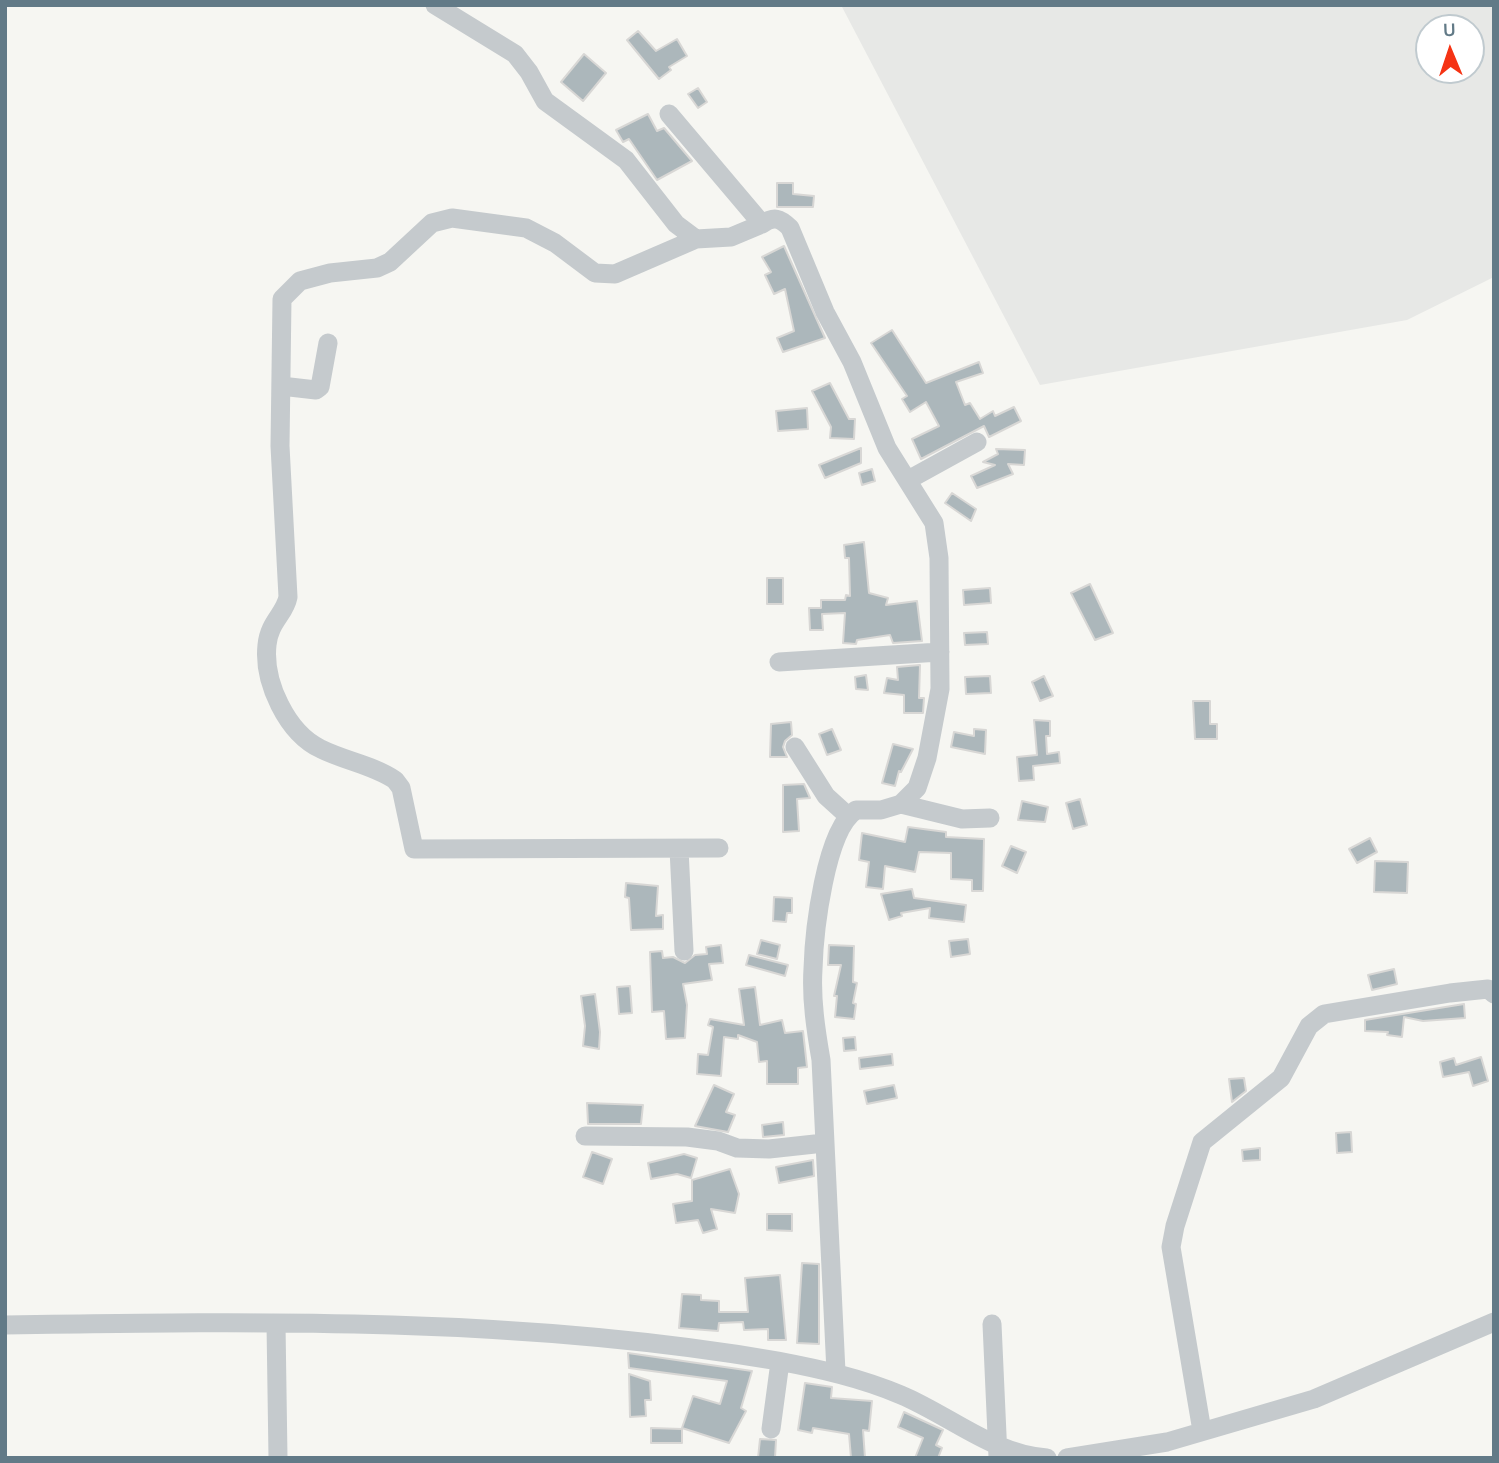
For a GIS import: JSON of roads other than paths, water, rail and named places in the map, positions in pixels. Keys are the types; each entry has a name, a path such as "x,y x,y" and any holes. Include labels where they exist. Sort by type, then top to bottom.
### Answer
{"street":[{"path":"435,5 464,11 515,54 529,72 545,101 626,160 676,224 696,239"},
{"path":"670,114 762,224"},
{"path":"719,848 414,849 401,788 395,780 321,749 306,740 293,725 277,698 267,658 271,624 286,605 288,597 280,446 282,299 300,281 330,273 377,268 390,262 432,223 452,218 526,228 555,243 595,273 615,274 696,239 731,237 770,218 779,219 790,228 824,312 852,362 887,448 934,523 940,572 940,688 928,758 917,788 901,804 881,810 856,810 847,816 830,858 813,968 836,1372"},
{"path":"281,386 316,390 320,387 328,343"},
{"path":"908,480 977,442"},
{"path":"779,662 940,652"},
{"path":"795,747 826,796 847,816"},
{"path":"901,804 962,818 990,818"},
{"path":"679,849 684,951"},
{"path":"1202,1432 1171,1247 1202,1142 1281,1079 1309,1026 1324,1014 1450,993 1488,989 1494,994"},
{"path":"585,1136 687,1137 718,1141 737,1148 769,1149 824,1143"},
{"path":"5,1325 228,1322 548,1333 779,1362 836,1372 901,1395 999,1453 1047,1458"},
{"path":"1067,1458 1114,1452 1202,1432 1314,1399 1494,1322"},
{"path":"276,1324 278,1458"},
{"path":"992,1324 999,1453"},
{"path":"771,1429 779,1362"}]}
